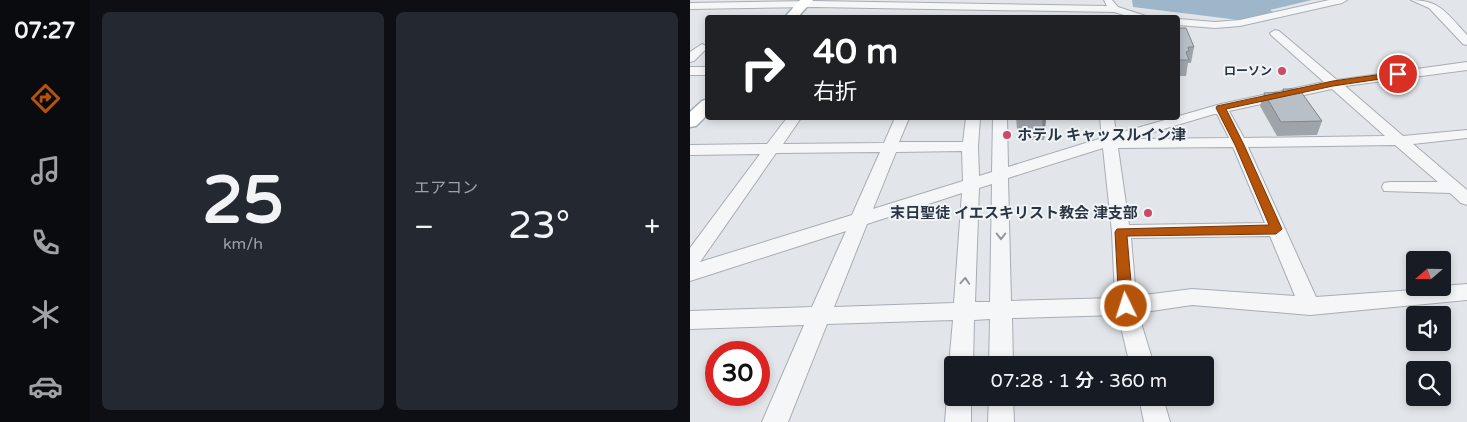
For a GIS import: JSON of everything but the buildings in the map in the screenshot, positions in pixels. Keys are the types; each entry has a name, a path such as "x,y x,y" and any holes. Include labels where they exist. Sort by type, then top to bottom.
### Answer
{"main road":[{"path":"793,15 805,3"},
{"path":"690,122 705,107"}],"street":[{"path":"1180,22 1240,23 1342,0"},
{"path":"1416,0 1432,6 1467,42"},
{"path":"690,14 705,3"},
{"path":"690,6 705,3 950,3 1011,8 1111,4 1139,15"},
{"path":"866,15 875,3"},
{"path":"945,15 950,3"},
{"path":"1275,33 1399,140 1457,185 1467,199"},
{"path":"690,58 702,47"},
{"path":"690,273 1221,108 1333,84 1467,66"},
{"path":"690,71 705,71"},
{"path":"1221,108 1310,306"},
{"path":"690,262 793,120"},
{"path":"775,422 901,120"},
{"path":"962,356 971,185 970,146 973,120"},
{"path":"1000,120 1001,356"},
{"path":"1107,120 1121,232 1126,306 1140,356"},
{"path":"1110,143 1399,140 1467,134"},
{"path":"690,150 970,146"},
{"path":"1390,187 1457,185"},
{"path":"1121,232 1276,229"},
{"path":"712,266 713,231"},
{"path":"690,320 818,318 1126,306 1192,297 1310,306 1467,292"},
{"path":"958,422 959,406"},
{"path":"1001,406 1001,422"},
{"path":"1153,406 1157,422"}],"water":[{"path":"1132,0 1312,0 1239,20 1133,7"}],"place":[{"name":"ローソン","path":"1282,71"},
{"name":"ホテル キャッスルイン津","path":"1007,135"},
{"name":"末日聖徒 イエスキリスト教会 津支部","path":"1148,213"}],"route":[{"path":"1126,306 1121,232 1276,229 1240,145 1221,108 1278,94 1398,74"}]}
